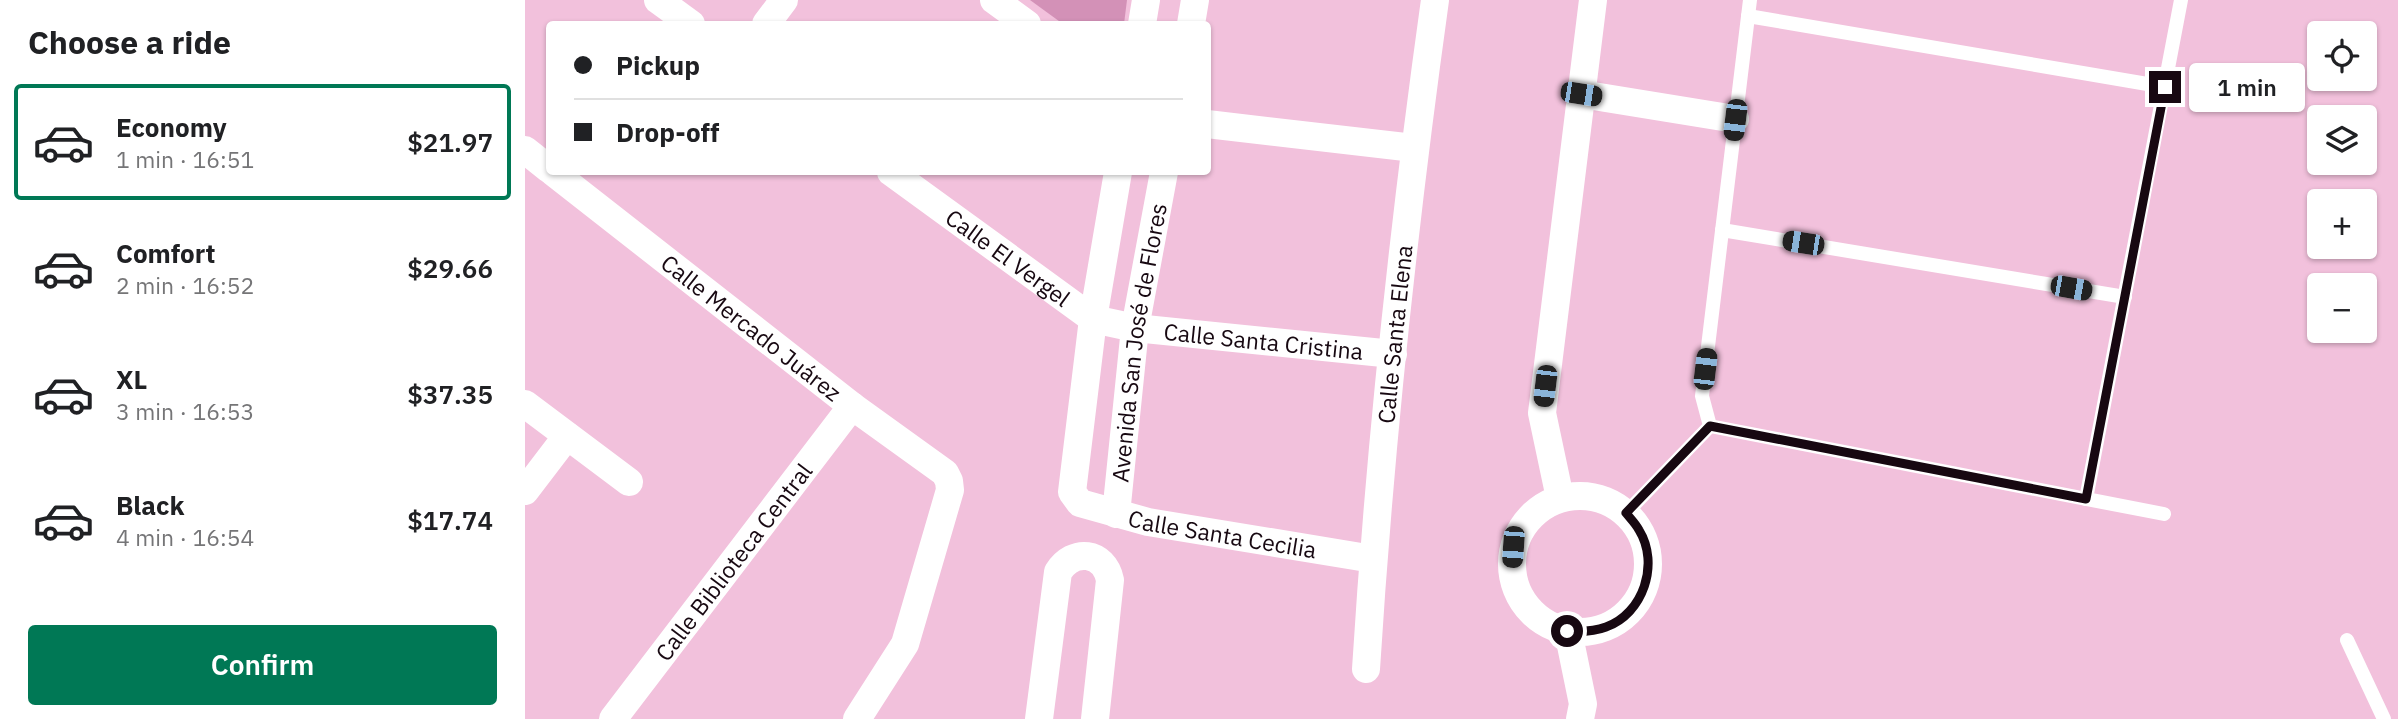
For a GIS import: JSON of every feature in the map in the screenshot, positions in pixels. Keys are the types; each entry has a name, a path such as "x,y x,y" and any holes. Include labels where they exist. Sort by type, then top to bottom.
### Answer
{"street":[{"path":"659,0 687,21"},
{"path":"768,21 784,0"},
{"path":"994,0 1023,21"},
{"path":"1142,21 1146,0"},
{"path":"1192,21 1195,0"},
{"name":"Calle Santa Elena","path":"1366,669 1373,559 1414,148 1435,0"},
{"path":"1560,498 1542,412 1593,0"},
{"path":"1581,94 1735,120"},
{"path":"1211,124 1414,148"},
{"name":"Calle Mercado Juárez","path":"525,150 546,166"},
{"name":"Calle Mercado Juárez","path":"557,175 852,406 937,467 949,481 950,490 905,644 857,719"},
{"name":"Calle El Vergel","path":"895,175 1093,319 1135,328"},
{"name":"Avenida San José de Flores","path":"1076,500 1072,492 1093,319 1117,175"},
{"name":"Avenida San José de Flores","path":"1116,514 1135,328 1163,175"},
{"name":"Calle Santa Cristina","path":"1135,328 1393,354"},
{"path":"525,404 629,482"},
{"name":"Calle Biblioteca Central","path":"613,719 852,406"},
{"path":"525,491 567,436"},
{"path":"1583,495 1606,500 1626,513 1640,531 1648,554 1647,578 1639,599 1626,615 1608,626 1588,632 1567,631 1548,625 1531,613 1518,593 1511,570 1513,547 1522,525 1538,509 1560,498 1583,495"},
{"name":"Calle Santa Cecilia","path":"1076,500 1116,514 1373,559"},
{"path":"1039,719 1058,572 1063,563 1072,557 1084,555 1099,561 1108,570 1110,580 1095,719"},
{"path":"1567,631 1583,704 1580,719"}],"lane":[{"path":"1710,426 1702,397 1750,0"},
{"path":"2086,499 2181,0"},
{"path":"1748,16 2165,87"},
{"path":"1722,230 2125,297"},
{"path":"1710,426 2164,514"},
{"path":"1626,513 1710,426"},
{"path":"2347,640 2384,719"}],"shaded area":[{"path":"1030,0 1127,0 1124,21 1059,21"}],"route":[{"path":"1567,631 1588,632 1608,626 1626,615 1639,599 1647,578 1648,554 1640,531 1626,513 1710,426 2086,499 2165,87"}]}
